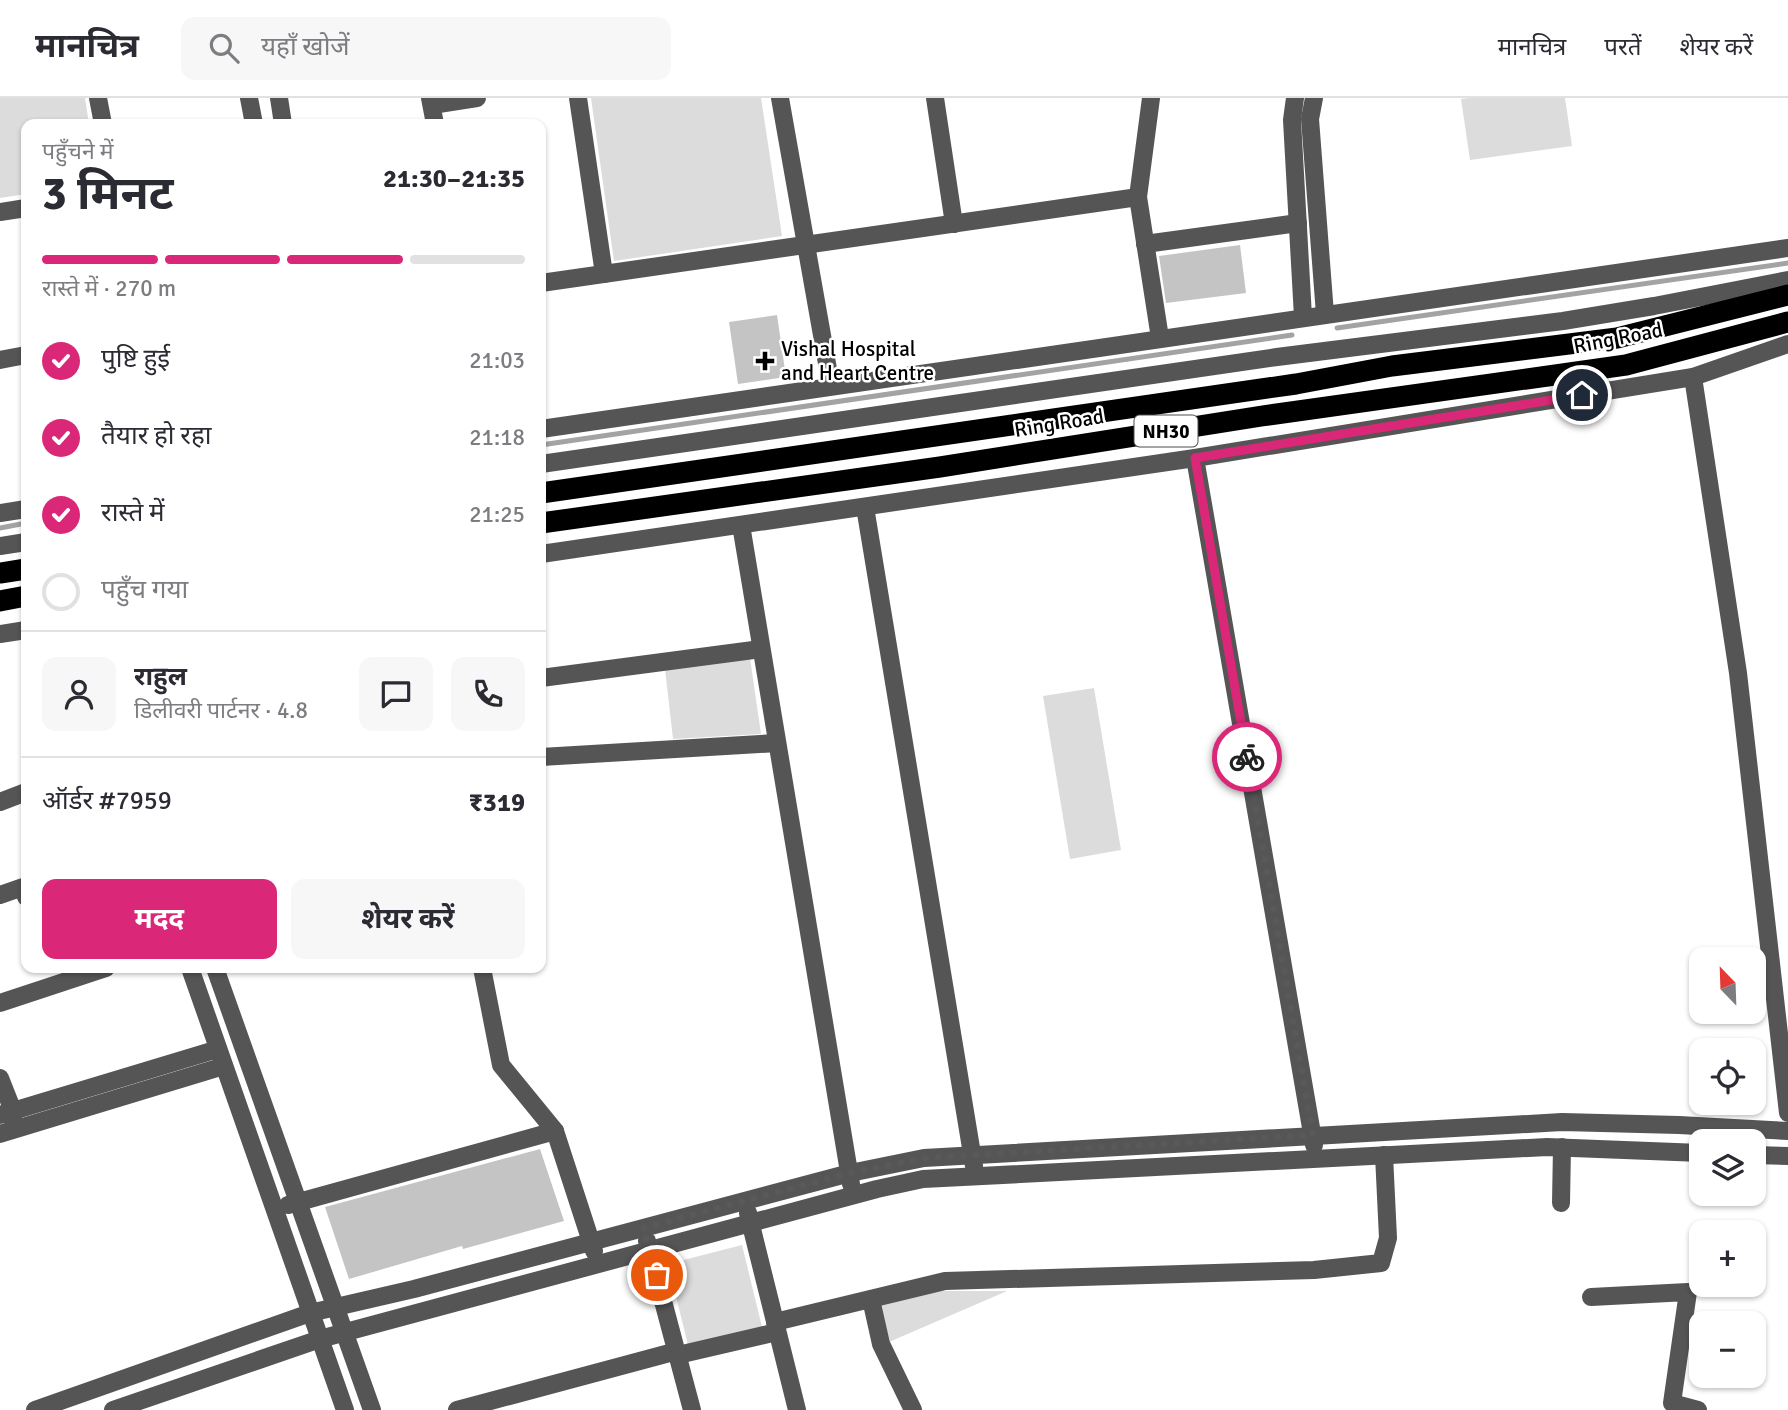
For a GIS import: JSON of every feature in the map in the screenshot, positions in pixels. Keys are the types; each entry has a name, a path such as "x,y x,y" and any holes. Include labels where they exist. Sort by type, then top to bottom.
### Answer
{"highway":[{"name":"Ring Road","path":"546,492 1296,384 1392,366 1617,338 1788,295"},
{"name":"Ring Road","path":"546,522 1626,365 1788,322"},
{"path":"0,573 21,570"},
{"path":"0,601 21,597"}],"street":[{"path":"98,98 102,119"},
{"path":"249,98 253,119"},
{"path":"279,98 282,119"},
{"path":"434,119 431,101 477,98"},
{"path":"578,98 604,274"},
{"path":"780,98 831,386"},
{"path":"935,98 954,223"},
{"path":"1151,98 1138,197 1160,338"},
{"path":"1295,98 1292,120 1303,317"},
{"path":"1314,98 1310,119 1325,314"},
{"path":"546,282 1138,197"},
{"path":"0,212 21,209"},
{"path":"1145,244 1298,223"},
{"path":"546,428 1788,248"},
{"path":"546,463 1263,359 1563,321 1788,280"},
{"path":"546,553 1195,458 1693,377 1788,344"},
{"path":"0,360 21,356"},
{"path":"1693,377 1738,673 1788,1113"},
{"path":"1195,458 1313,1135 1314,1159"},
{"path":"865,507 976,1176"},
{"path":"0,513 21,510"},
{"path":"741,525 853,1195"},
{"path":"0,546 21,543"},
{"path":"0,634 21,631"},
{"path":"546,677 761,649"},
{"path":"546,757 777,743"},
{"path":"0,802 21,794"},
{"path":"0,895 21,888"},
{"path":"0,1003 55,976 74,973"},
{"path":"192,973 345,1410"},
{"path":"217,973 372,1410"},
{"path":"483,973 500,1065 555,1131 599,1264"},
{"path":"4,1114 218,1049"},
{"path":"0,1078 6,1132 224,1066"},
{"path":"35,1410 310,1313 849,1173 924,1158 1562,1122 1788,1131"},
{"path":"274,1209 555,1131"},
{"path":"113,1410 158,1403 344,1332 853,1195 923,1179 1562,1147 1689,1152"},
{"path":"1561,1203 1562,1147"},
{"path":"457,1410 479,1407 945,1281 1314,1270 1381,1263 1388,1238 1384,1155"},
{"path":"1766,1155 1788,1156"},
{"path":"745,1201 797,1410"},
{"path":"643,1228 692,1410"},
{"path":"1591,1297 1688,1292 1672,1403 1698,1410"},
{"path":"871,1299 881,1344 913,1410"}],"shaded area":[{"path":"0,98 85,98 88,119 21,119 21,195 0,198"},
{"path":"591,98 761,98 782,236 614,261"},
{"path":"1565,98 1572,146 1470,160 1461,99"},
{"path":"750,658 761,734 673,739 665,669"},
{"path":"1094,688 1121,850 1070,859 1043,696"},
{"path":"742,1245 763,1331 689,1349 668,1264"},
{"path":"936,1291 1007,1291 889,1342 882,1305"}],"building":[{"path":"1240,245 1246,293 1166,303 1159,256"},
{"path":"777,315 786,377 738,384 729,322"},
{"path":"540,1149 564,1221 463,1249 462,1246 349,1279 325,1207"}],"waterway":[{"path":"1337,328 1788,263"},
{"path":"546,444 1292,335"},
{"path":"0,528 21,524"}],"way so far":[{"path":"657,1275 643,1228 849,1173 924,1158 1313,1135 1247,757"}],"place":[{"name":"Vishal Hospital and Heart Centre","path":"765,361"}],"route":[{"path":"1247,757 1195,458 1582,395"}]}
